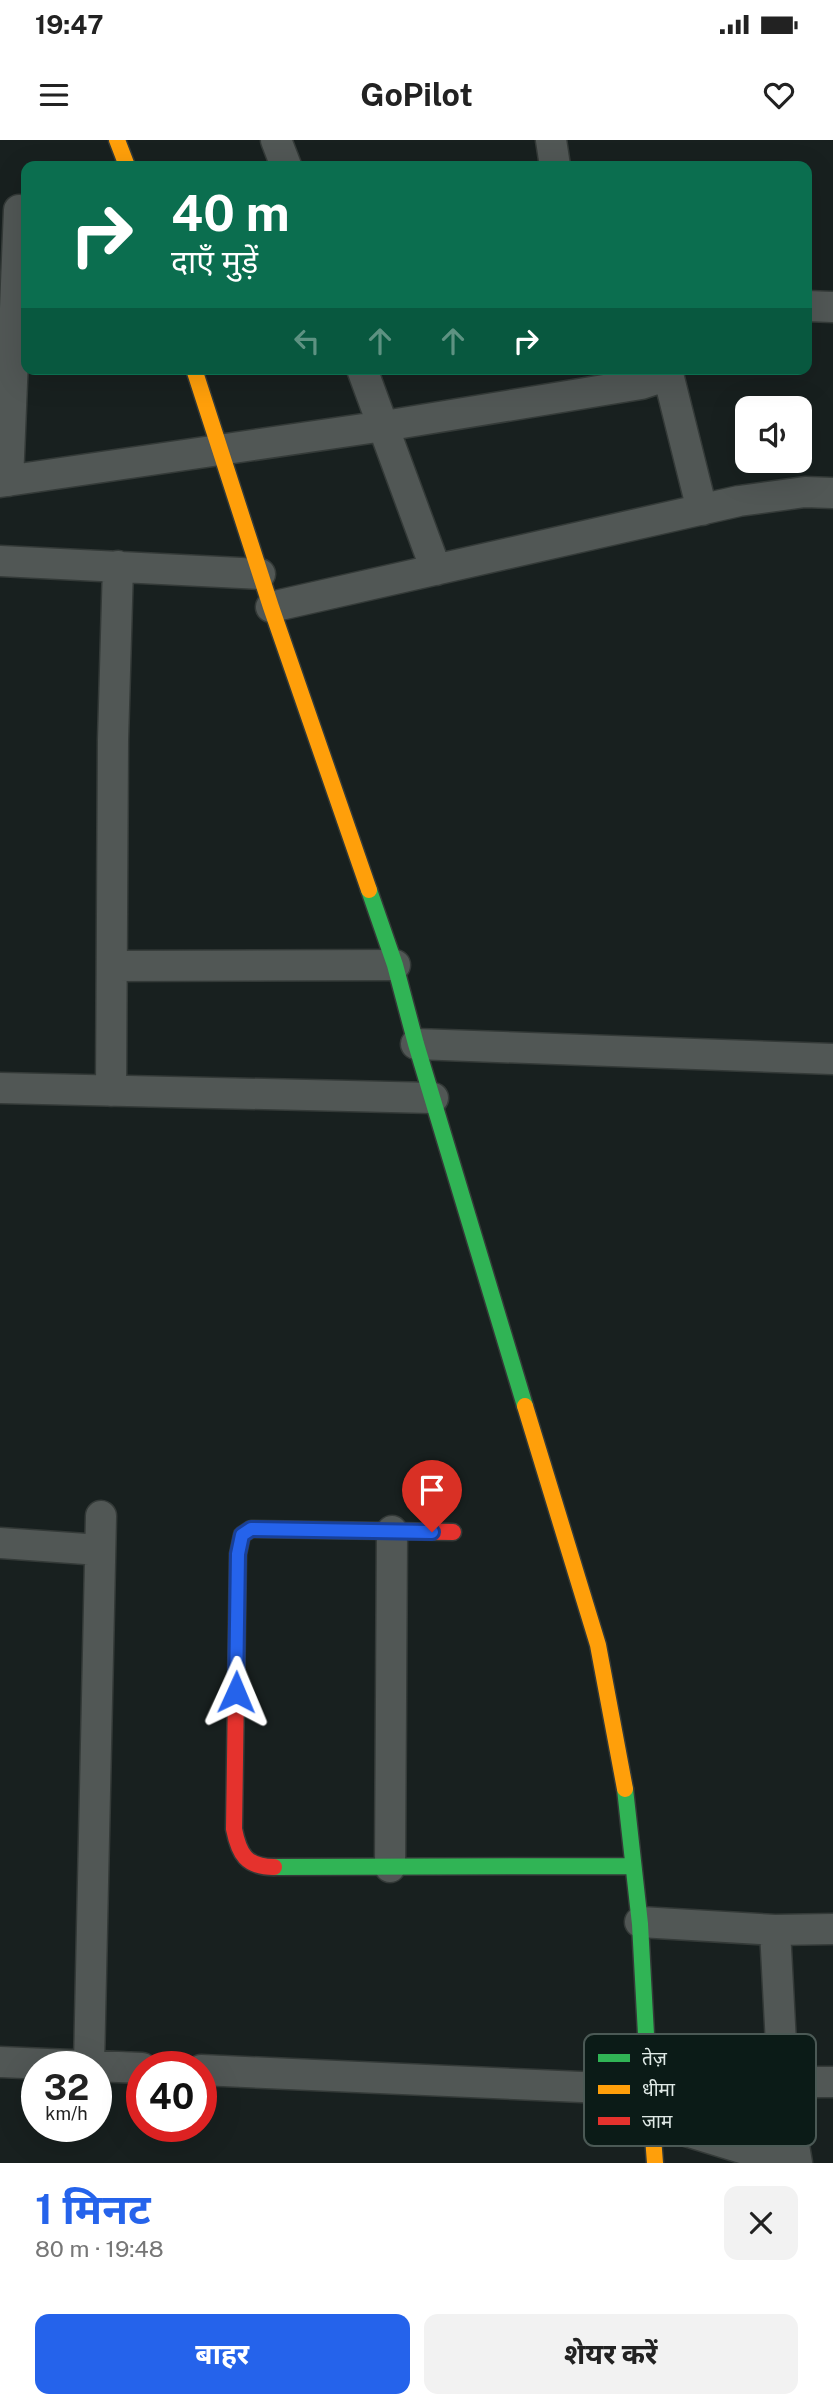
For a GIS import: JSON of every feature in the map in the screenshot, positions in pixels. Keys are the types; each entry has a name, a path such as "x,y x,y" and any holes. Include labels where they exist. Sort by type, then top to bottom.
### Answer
{"street":[{"path":"117,140 125,161"},
{"path":"276,140 284,161"},
{"path":"15,210 4,482 384,426 585,381 641,384 661,375"},
{"path":"812,306 833,307"},
{"path":"196,375 271,607 395,965 416,1044 598,1645 614,1714 640,1922 646,2034"},
{"path":"364,375 436,570"},
{"path":"668,375 702,510"},
{"path":"271,607 771,496 833,493"},
{"path":"0,561 260,574"},
{"path":"111,1091 113,740 118,566"},
{"path":"112,966 395,965"},
{"path":"416,1044 833,1059"},
{"path":"0,1088 433,1098"},
{"path":"89,2051 101,1517"},
{"path":"453,1532 251,1529 242,1535 238,1554 234,1829 239,1854 249,1864 265,1867 633,1866"},
{"path":"390,1867 391,1531"},
{"path":"0,1543 100,1550"},
{"path":"640,1922 775,1930 833,1928"},
{"path":"775,1930 780,2034"},
{"path":"0,2062 21,2063"},
{"path":"217,2071 584,2087"},
{"path":"735,2146 791,2163"}],"traffic: fast":[{"path":"369,890 395,965 416,1044 525,1406"},
{"path":"625,1789 640,1924 646,2034"},
{"path":"274,1867 633,1866"}],"traffic: slow":[{"path":"117,140 125,161"},
{"path":"196,375 271,607 369,890"},
{"path":"525,1406 598,1645 625,1789"},
{"path":"654,2146 655,2163"}],"traffic: jam":[{"path":"274,1867 250,1862 241,1852 234,1829 238,1554 242,1535 251,1529 453,1532"}],"route":[{"path":"236,1692 238,1554 242,1535 251,1529 432,1532"}]}
